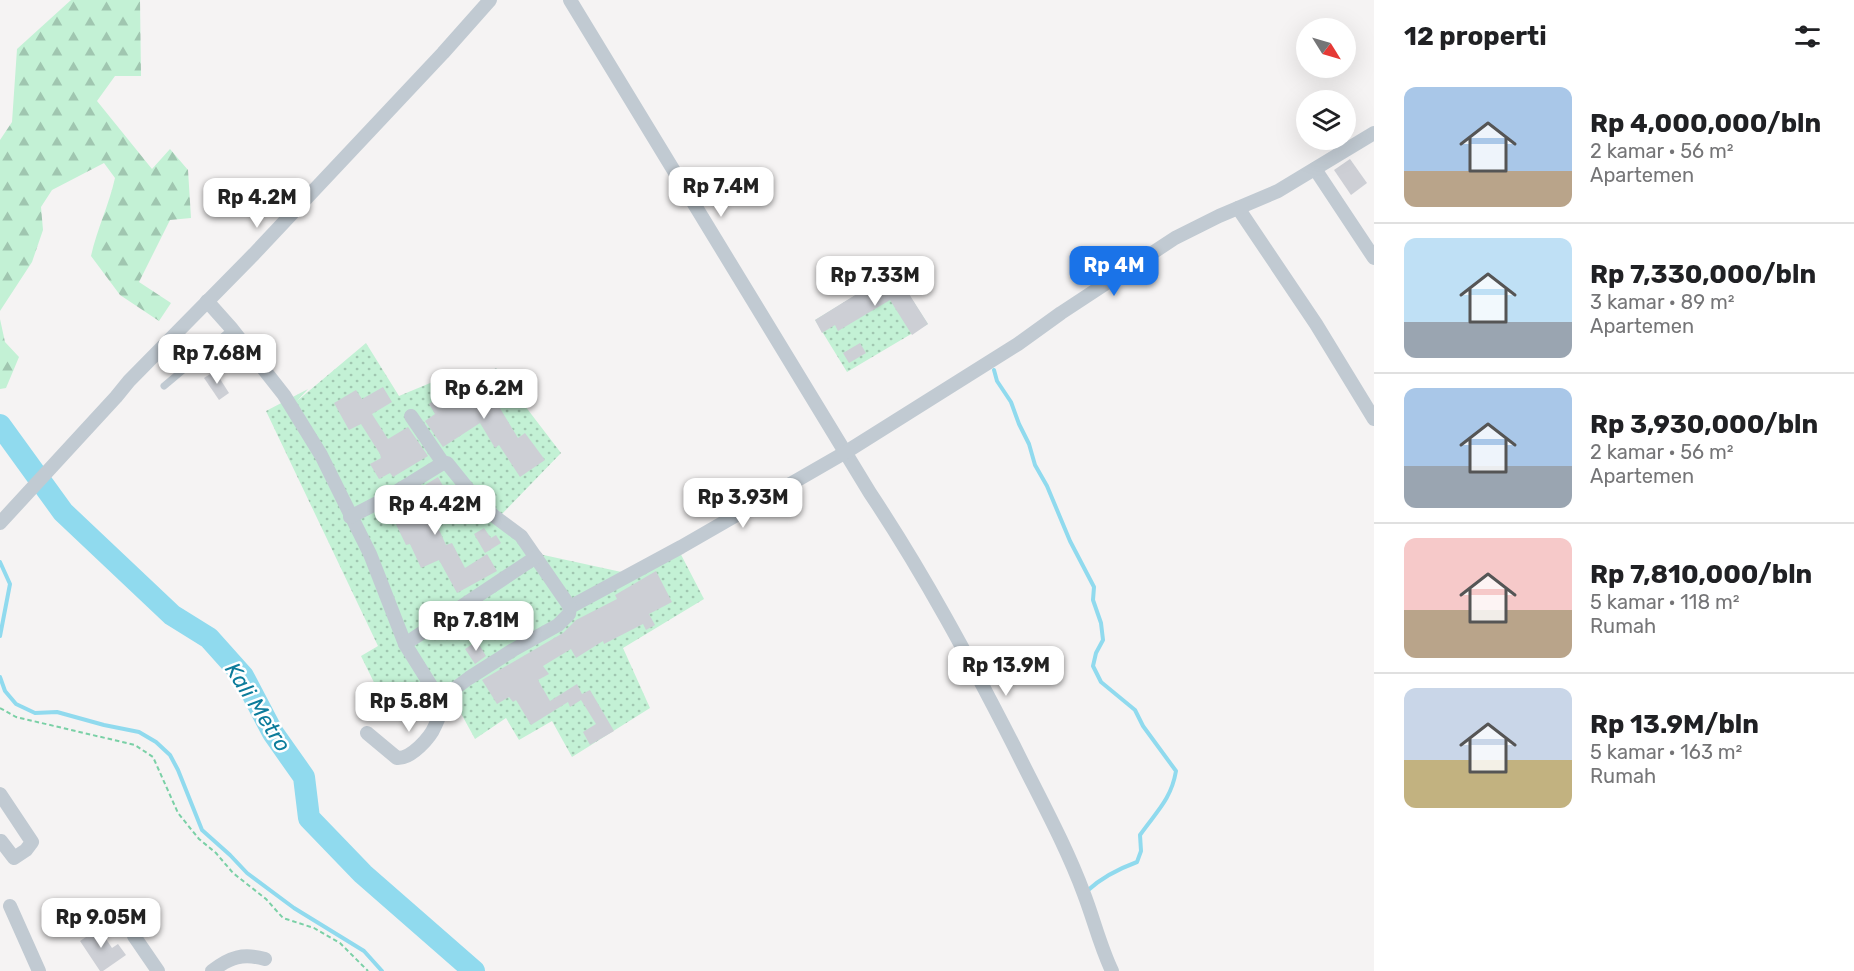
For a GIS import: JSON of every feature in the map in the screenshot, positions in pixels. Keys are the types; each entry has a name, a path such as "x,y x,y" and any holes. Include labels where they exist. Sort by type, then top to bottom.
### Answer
{"street":[{"path":"0,523 129,381 262,246 444,53 490,0"},
{"path":"570,0 901,540 1000,719 1049,816 1085,895 1100,946 1112,971"},
{"path":"570,607 681,547 846,452 1018,344 1175,238 1278,191 1373,135"},
{"path":"1315,170 1374,258"},
{"path":"1238,208 1316,324 1374,419"},
{"path":"207,301 284,395 306,428 370,554 405,644 438,697 442,698"},
{"path":"367,733 397,758 406,757 435,728 440,715 442,698 513,650 558,626 569,614 570,607 521,536 476,499 450,466 443,463 411,416"},
{"path":"350,517 443,463"},
{"path":"405,644 536,557"},
{"path":"0,794 32,842 26,850 14,858 1,841"},
{"path":"10,906 39,971"},
{"path":"134,936 158,971"},
{"path":"216,970 237,956 247,955 265,959"}],"lane":[{"path":"164,386 232,329"}],"path":[{"path":"0,708 16,717 135,745 153,757 178,813 199,839 216,853 240,879 266,899 283,918 314,928 340,943 368,971"}],"green space":[{"path":"71,0 140,0 141,76 115,76 97,101 152,169 170,149 188,170 191,218 170,220 139,282 171,303 159,321 120,295 91,256 115,178 104,163 52,190 41,207 43,230 32,262 0,311 0,140 12,122 17,49"},
{"path":"902,267 911,282 904,287 928,324 847,372 815,320"},
{"path":"0,319 5,342 19,357 6,388 0,389"},
{"path":"366,343 399,396 435,381 447,397 460,392 496,368 561,453 499,517 539,554 626,573 675,543 704,599 623,648 650,708 572,757 552,721 519,740 506,718 475,739 445,684 391,717 361,656 378,646 266,411 308,389 297,401"}],"building":[{"path":"1350,159 1367,183 1351,195 1334,170"},
{"path":"889,274 898,290 904,286 928,324 912,335 890,300 838,331 835,325 822,333 815,320"},
{"path":"860,343 866,353 849,363 843,353"},
{"path":"496,368 513,395 498,405 518,438 525,433 545,460 520,477 499,445 495,448 480,423 443,447 425,421 435,414 429,404 444,394 447,400"},
{"path":"215,371 229,393 219,400 204,378"},
{"path":"383,387 392,402 372,414 388,439 408,427 428,456 393,477 390,473 379,479 370,464 381,458 380,454 361,424 349,430 334,403 356,390 362,399"},
{"path":"438,477 451,500 431,512 446,545 452,543 465,568 487,554 497,571 457,593 439,560 421,568 410,544 406,545 388,508"},
{"path":"484,528 491,538 496,535 501,543 485,553 474,534"},
{"path":"656,571 672,602 649,614 655,625 646,630 643,624 604,644 603,641 576,658 571,649 543,666 549,674 538,680 550,701 577,684 582,694 590,690 614,731 590,745 583,732 596,724 581,700 570,707 568,702 531,725 516,700 513,702 509,697 497,704 482,680 563,633 576,620 617,599 615,595"},
{"path":"477,641 486,656 475,664 465,649"},
{"path":"96,924 112,948 118,944 126,955 103,971 100,971 80,941 86,937 84,933"}],"waterway":[{"path":"994,370 997,381 1011,402 1029,444 1035,465 1047,486 1070,541 1094,587 1093,600 1101,623 1103,640 1096,653 1093,666 1101,682 1135,710 1143,726 1176,771 1167,798 1140,835 1141,851 1137,862 1110,874 1087,891"},
{"name":"Kali Metro","path":"0,425 63,512 172,615 209,638 243,676 273,733 304,777 309,818 363,874 474,971"},
{"path":"0,562 10,584 0,636"},
{"path":"0,677 5,691 16,704 35,713 57,712 139,732 156,742 170,755 178,770 202,830 247,873 294,908 364,951 382,971"}]}
